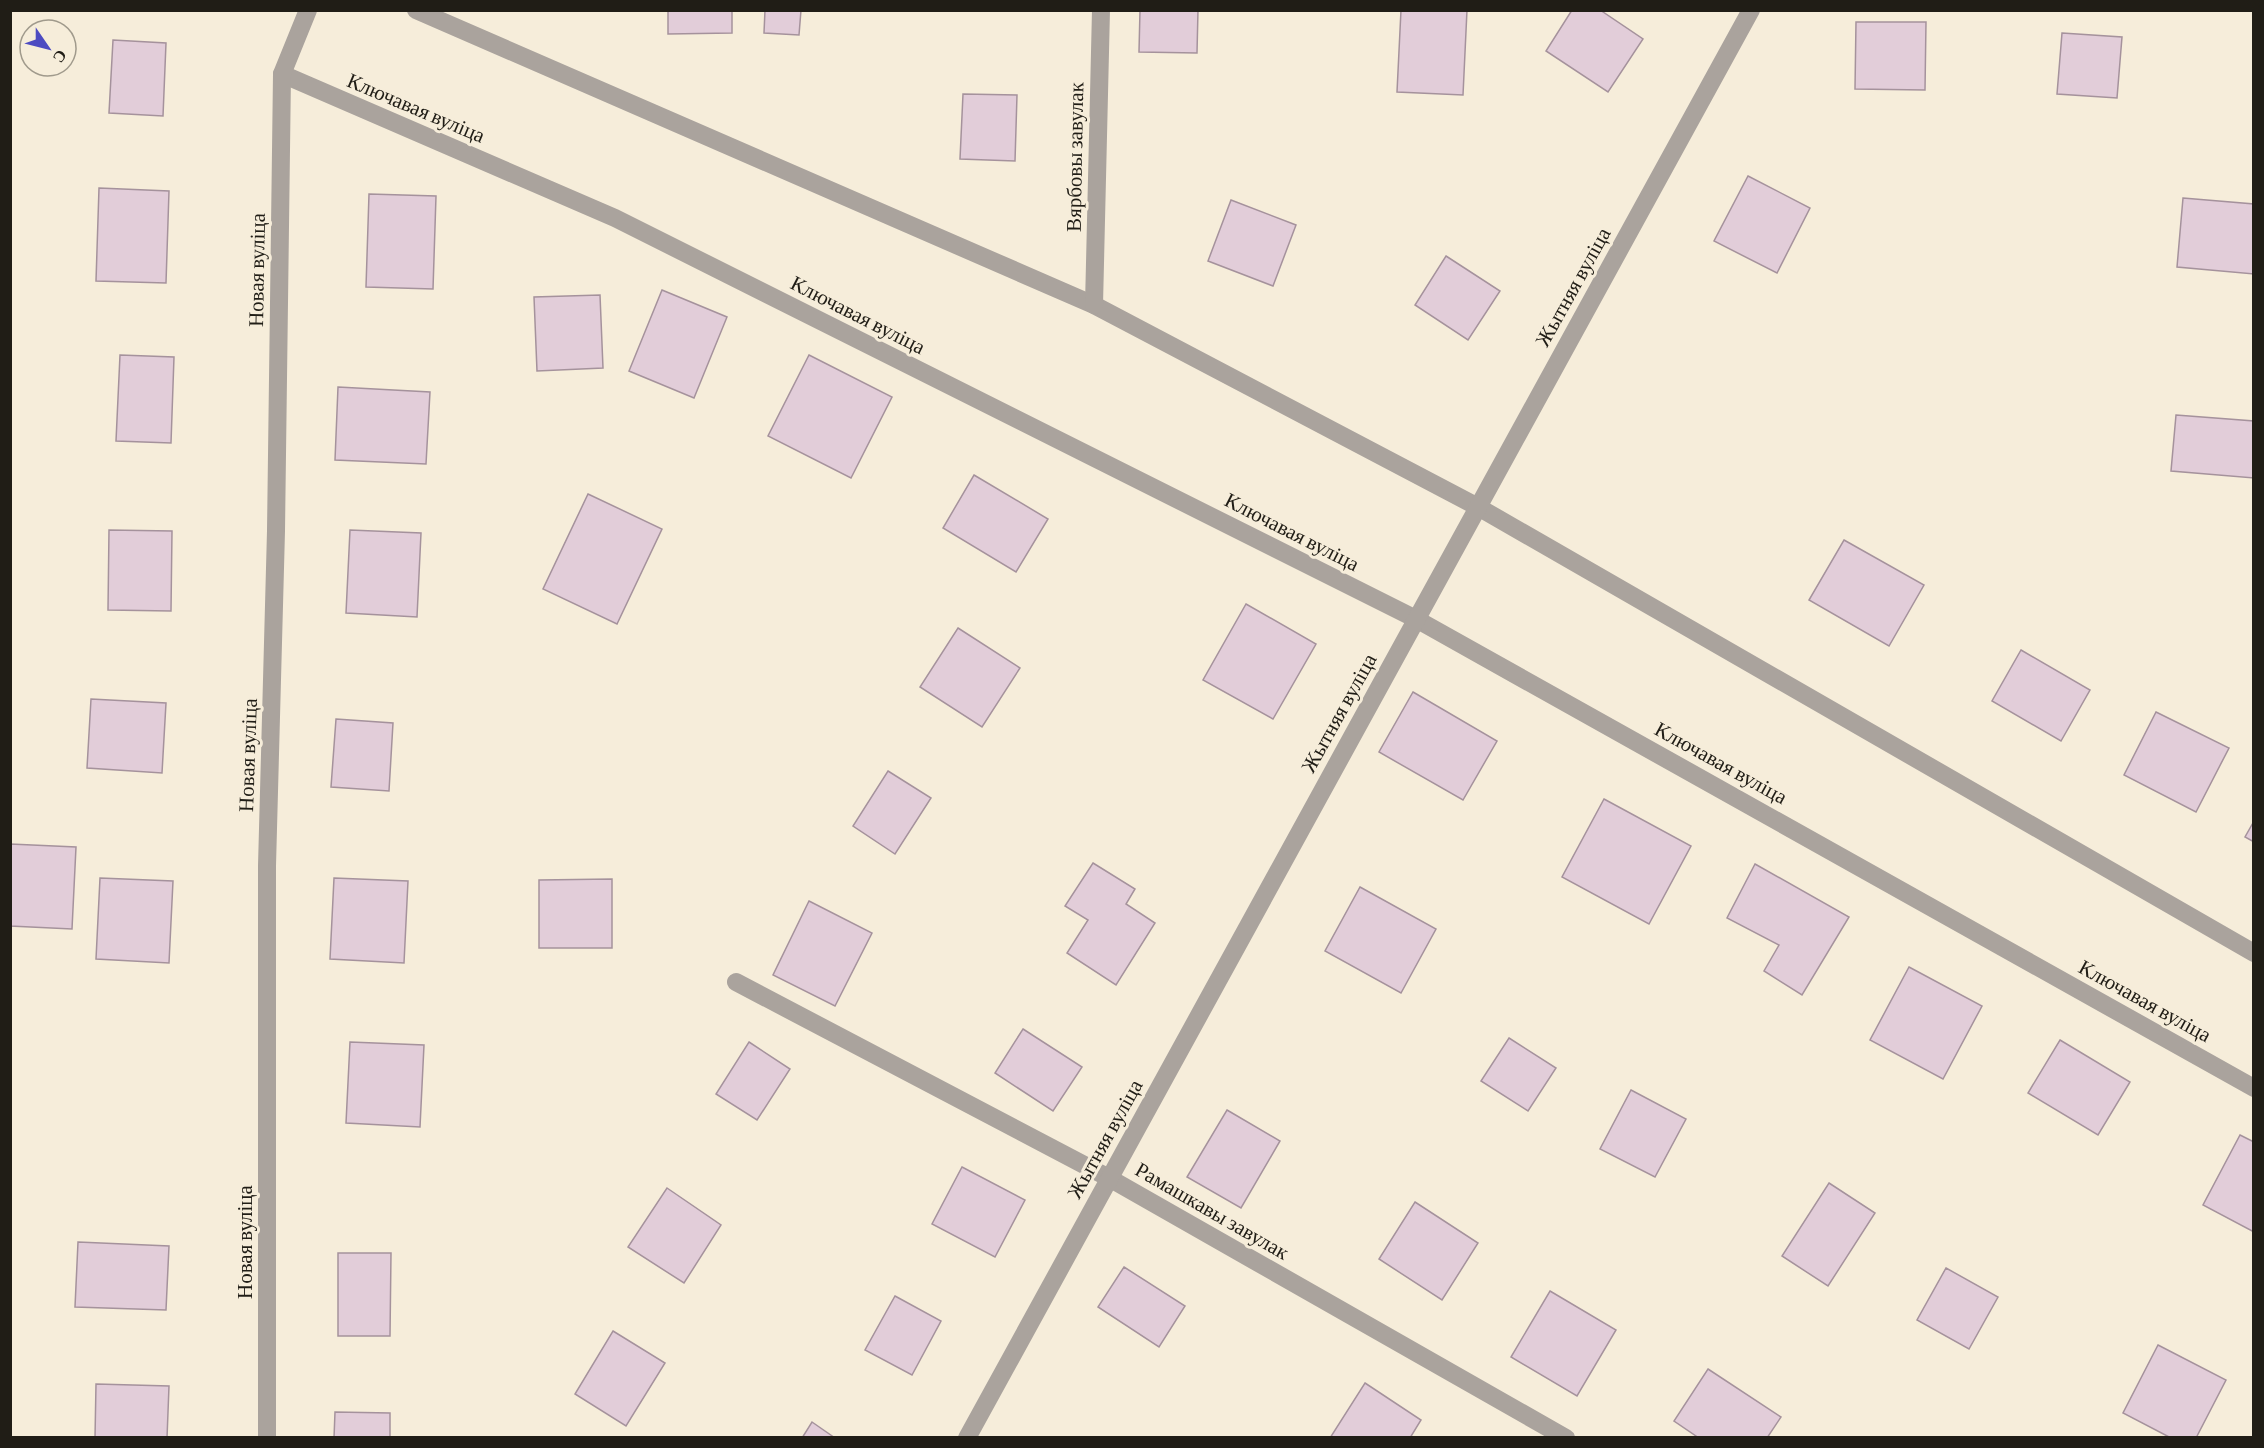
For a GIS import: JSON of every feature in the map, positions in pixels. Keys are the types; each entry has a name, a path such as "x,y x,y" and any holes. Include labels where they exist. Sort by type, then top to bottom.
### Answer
{"street":[{"path":"282,74 308,10"},
{"path":"416,10 1094,305 1478,507 2253,953"},
{"name":"Вярбовы завулак","path":"1094,305 1101,10"},
{"name":"Жытняя вуліца","path":"967,1437 1751,10"},
{"name":"Ключавая вуліца","path":"282,74 615,218 1416,619 2253,1088"},
{"name":"Новая вуліца","path":"267,1437 267,866 276,531 282,74"},
{"name":"Рамашкавы завулак","path":"736,982 1109,1178 1566,1437"}],"building":[{"path":"668,10 732,10 732,33 668,34"},
{"path":"765,10 801,10 799,35 764,33"},
{"path":"1140,10 1198,10 1197,53 1139,52"},
{"path":"1401,10 1467,10 1463,95 1397,92"},
{"path":"1572,10 1600,10 1643,39 1608,92 1546,51"},
{"path":"1856,22 1926,22 1925,90 1855,89"},
{"path":"2062,33 2122,37 2117,98 2057,94"},
{"path":"113,40 166,43 163,116 109,113"},
{"path":"963,94 1017,95 1015,161 960,159"},
{"path":"1748,176 1810,208 1777,273 1714,241"},
{"path":"99,188 169,191 166,283 96,281"},
{"path":"369,194 436,196 433,289 366,287"},
{"path":"2183,198 2254,204 2254,274 2177,267"},
{"path":"1231,200 1296,225 1273,286 1208,261"},
{"path":"1446,256 1500,291 1468,340 1415,305"},
{"path":"662,290 727,317 694,398 629,371"},
{"path":"600,295 603,368 537,371 534,297"},
{"path":"120,355 174,357 171,443 116,441"},
{"path":"809,355 892,397 851,478 768,436"},
{"path":"338,387 430,392 426,464 335,460"},
{"path":"2176,415 2254,421 2254,478 2171,471"},
{"path":"974,475 1048,519 1016,572 943,528"},
{"path":"588,494 662,529 617,624 543,589"},
{"path":"109,530 172,531 171,611 108,610"},
{"path":"350,530 421,533 417,617 346,613"},
{"path":"1844,540 1924,585 1889,646 1809,600"},
{"path":"1246,604 1316,644 1273,719 1203,680"},
{"path":"958,628 1020,668 982,727 920,687"},
{"path":"2021,650 2090,690 2061,741 1992,701"},
{"path":"1413,692 1497,741 1463,800 1379,752"},
{"path":"91,699 166,703 162,773 87,768"},
{"path":"2156,712 2229,748 2196,812 2124,775"},
{"path":"336,719 393,723 389,791 331,787"},
{"path":"888,771 931,798 895,854 853,826"},
{"path":"1604,799 1691,846 1649,924 1562,877"},
{"path":"2254,821 2254,842 2245,837"},
{"path":"10,844 76,847 72,929 10,926"},
{"path":"1093,863 1135,889 1126,904 1155,923 1116,985 1067,953 1088,920 1065,906"},
{"path":"1755,864 1849,917 1802,995 1764,971 1779,945 1727,918"},
{"path":"100,878 173,881 169,963 96,959"},
{"path":"334,878 408,881 404,963 330,959"},
{"path":"612,879 612,948 539,948 539,880"},
{"path":"1360,887 1436,929 1401,993 1325,951"},
{"path":"809,901 872,933 835,1006 773,975"},
{"path":"1909,967 1982,1006 1943,1079 1870,1040"},
{"path":"1023,1029 1082,1067 1053,1111 995,1073"},
{"path":"1509,1038 1556,1068 1528,1111 1481,1081"},
{"path":"2060,1040 2130,1082 2098,1135 2028,1093"},
{"path":"350,1042 424,1045 420,1127 346,1123"},
{"path":"749,1042 790,1069 757,1120 716,1094"},
{"path":"1631,1090 1686,1119 1655,1177 1600,1149"},
{"path":"1227,1110 1280,1141 1241,1208 1187,1177"},
{"path":"2240,1135 2254,1142 2254,1232 2203,1205"},
{"path":"962,1167 1025,1200 995,1257 932,1224"},
{"path":"1829,1183 1875,1213 1828,1286 1782,1256"},
{"path":"667,1188 721,1225 684,1283 628,1247"},
{"path":"1415,1202 1478,1243 1442,1300 1379,1259"},
{"path":"78,1242 169,1246 166,1310 75,1307"},
{"path":"338,1253 391,1253 390,1336 338,1336"},
{"path":"1124,1267 1185,1306 1159,1347 1098,1307"},
{"path":"1946,1268 1998,1297 1969,1349 1917,1320"},
{"path":"1550,1291 1616,1330 1577,1396 1511,1357"},
{"path":"895,1296 941,1321 912,1375 865,1350"},
{"path":"613,1331 665,1363 626,1426 575,1394"},
{"path":"2158,1345 2226,1380 2196,1438 2171,1438 2123,1413"},
{"path":"1708,1369 1781,1417 1767,1438 1699,1438 1674,1421"},
{"path":"1365,1383 1421,1420 1410,1438 1330,1438"},
{"path":"96,1384 169,1386 167,1438 95,1438"},
{"path":"335,1412 390,1413 390,1438 334,1438"},
{"path":"812,1422 835,1438 802,1438"}]}
